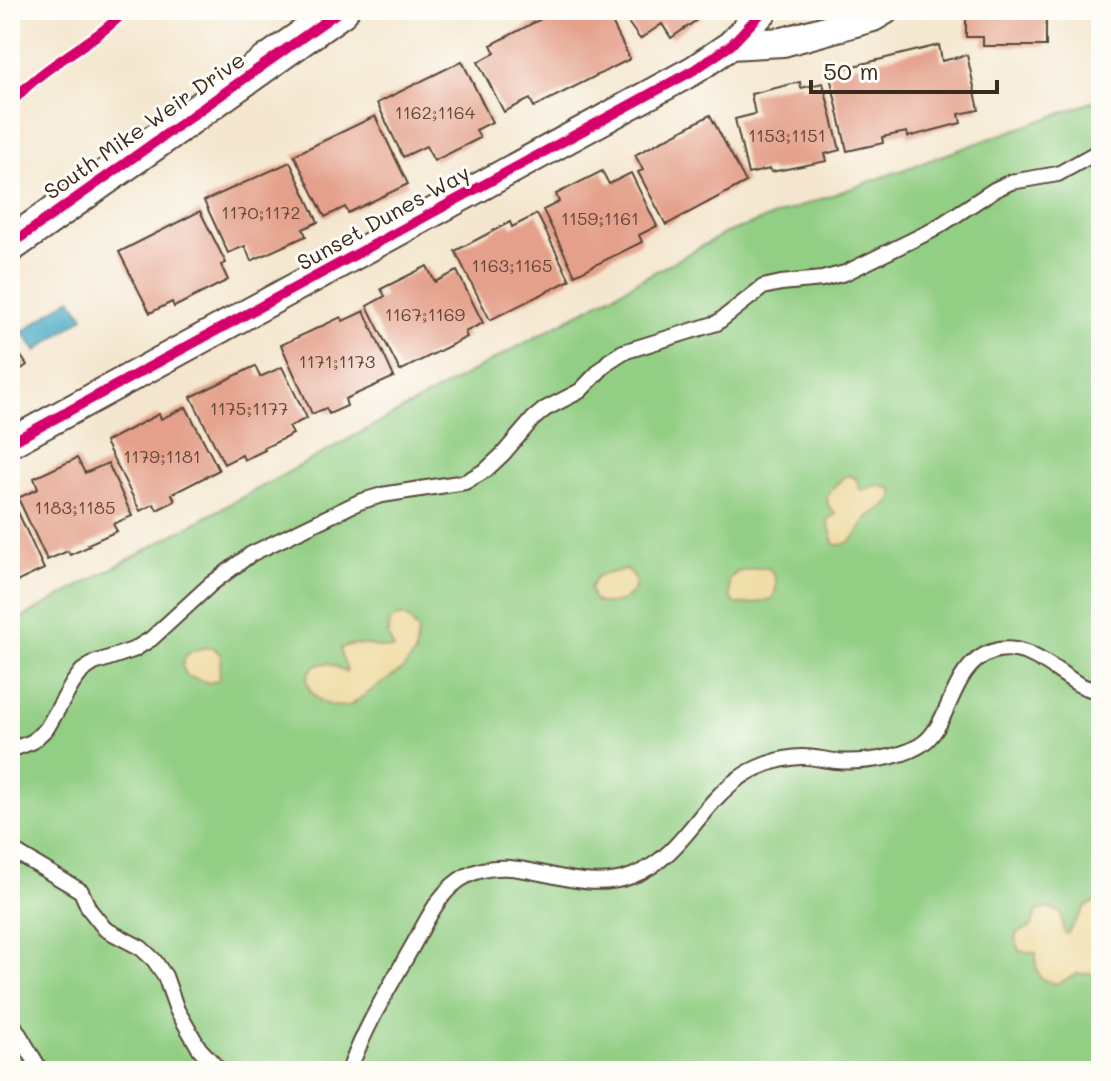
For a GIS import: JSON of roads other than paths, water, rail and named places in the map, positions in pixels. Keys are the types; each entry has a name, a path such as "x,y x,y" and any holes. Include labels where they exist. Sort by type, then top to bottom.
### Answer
{"street":[{"name":"South Mike Weir Drive","path":"10,245 341,10"},
{"name":"Sunset Dunes Way","path":"10,443 680,78 731,45 764,10"},
{"path":"731,45 783,42 873,17 885,10"}],"lane":[{"path":"10,750 32,742 47,728 82,671 94,663 133,650 151,639 211,584 251,554 359,502 382,495 465,482 486,470 545,409 580,391 609,361 623,352 717,323 763,287 845,273 943,225 1003,186 1058,174 1101,150"},
{"path":"349,1071 374,1014 435,905 448,889 466,876 487,868 507,866 585,883 611,883 635,875 681,842 718,796 739,778 766,764 800,757 840,761 878,758 920,746 931,734 964,673 992,651 1015,650 1042,659 1080,685 1101,692"},
{"path":"10,849 81,891 89,909 105,929 141,948 154,960 165,976 177,1010 199,1048 220,1071"},
{"path":"10,1019 41,1071"}],"water":[{"path":"71,298 84,317 36,351 23,332"}]}
